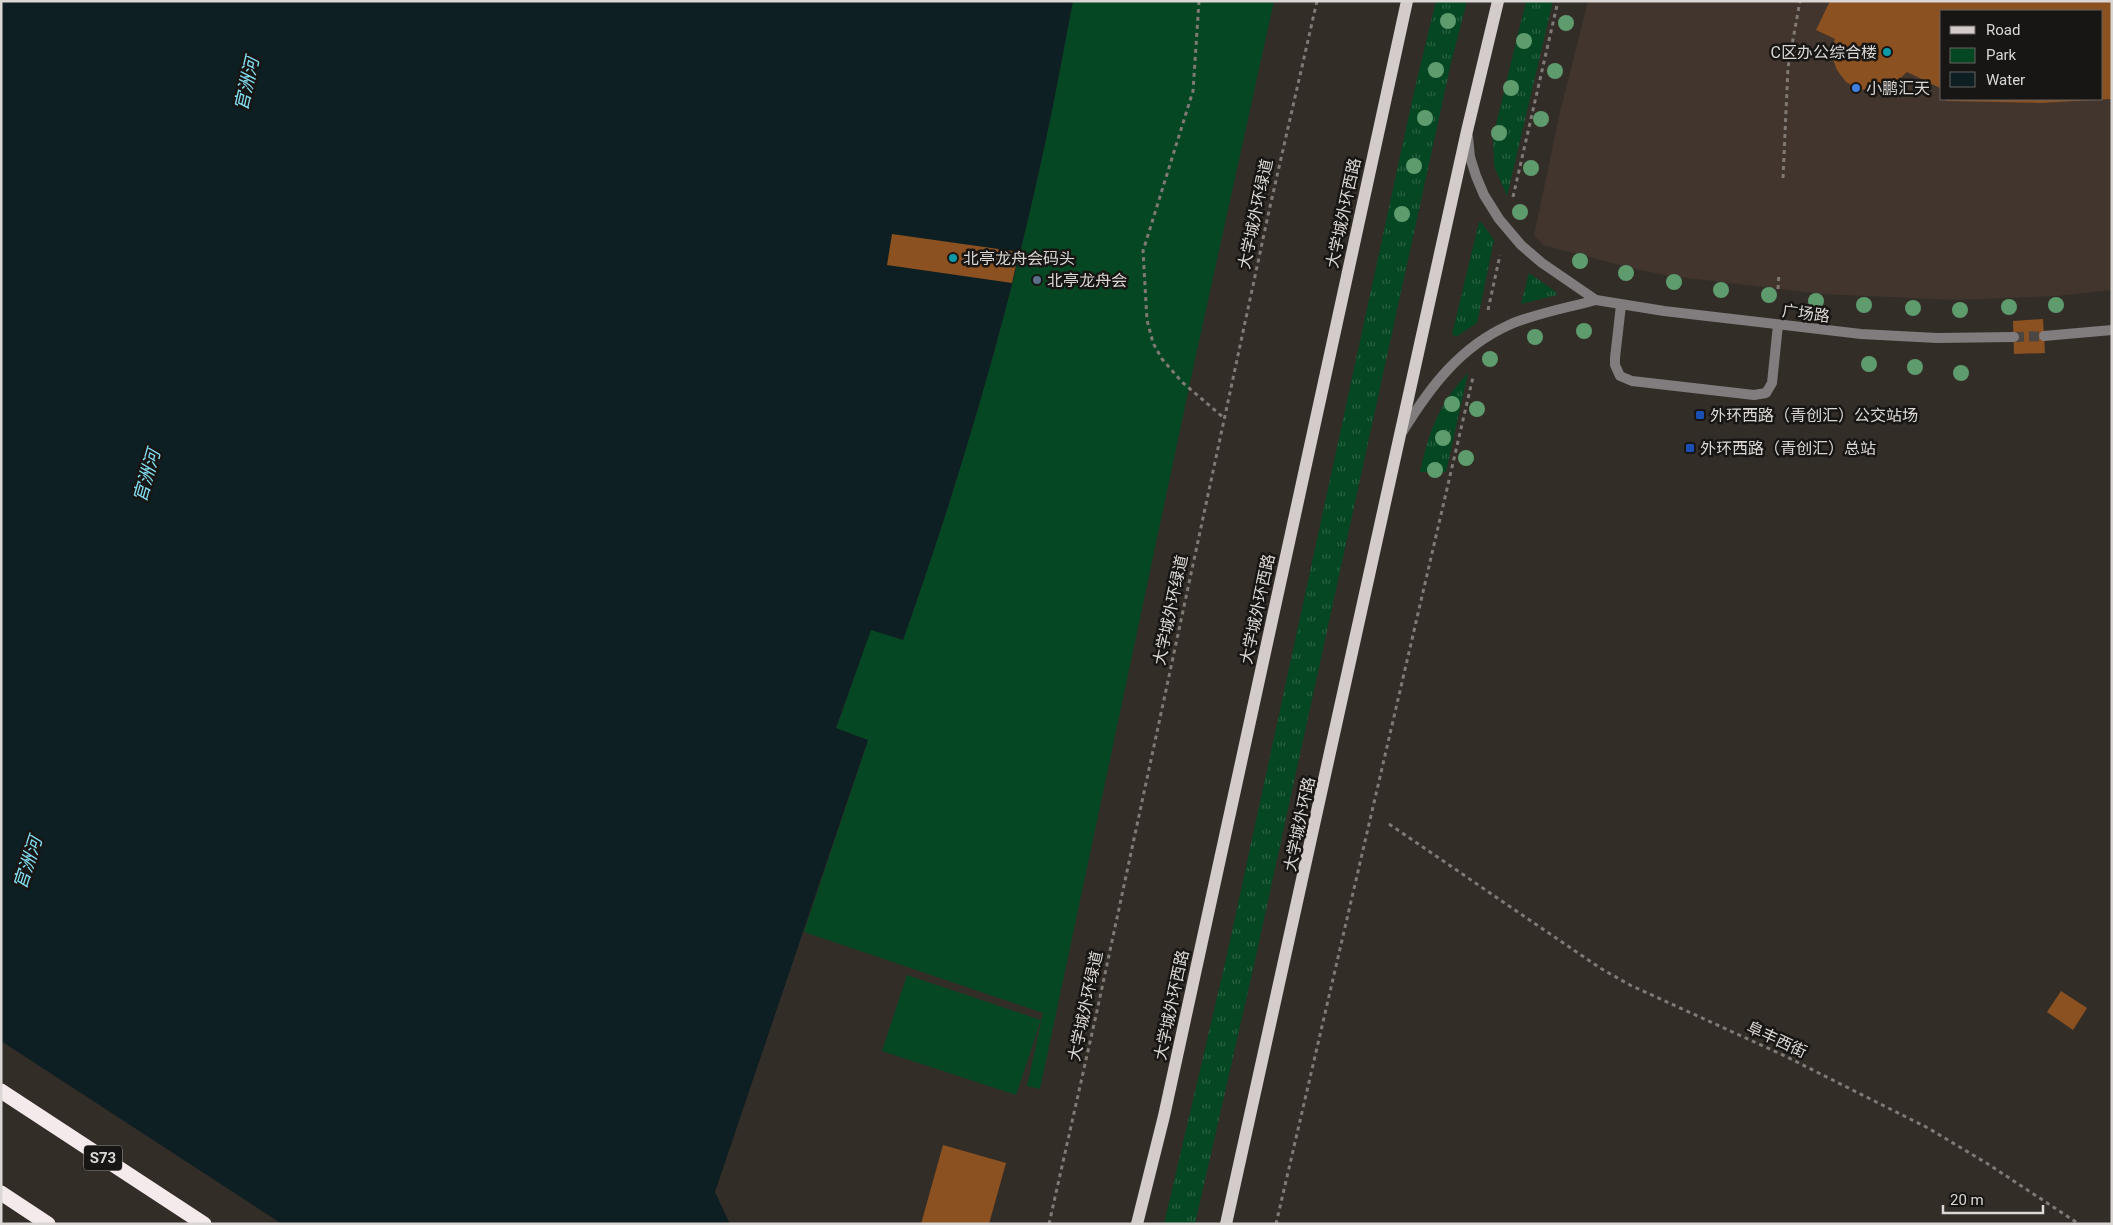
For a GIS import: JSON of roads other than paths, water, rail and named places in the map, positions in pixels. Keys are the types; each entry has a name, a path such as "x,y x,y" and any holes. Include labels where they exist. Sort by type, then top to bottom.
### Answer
{"highway":[{"name":"S73","path":"1,1091 204,1224"},
{"path":"1,1193 48,1224"}],"main road":[{"name":"大学城外环西路","path":"1138,1224 1164,1116 1407,1"},
{"path":"1402,432 1467,132 1498,1"},
{"name":"大学城外环路","path":"1226,1224 1402,432"}],"street":[{"name":"广场路","path":"1467,132 1470,157 1476,176 1484,195 1499,219 1521,245 1542,263 1596,300 1621,305 1778,325 1897,336 2014,337"},
{"name":"广场路","path":"1402,432 1433,384 1455,360 1472,346 1510,325 1535,316 1596,300"},
{"path":"1621,305 1615,366 1620,376 1632,381 1754,395 1766,393 1772,383 1778,325"},
{"path":"2044,336 2112,330"}],"water":[{"name":"官洲河","path":"1,1 1073,1 1057,87 1017,266 983,392 945,517 903,640 871,630 836,728 868,740 715,1192 730,1224 1,1224"}],"tunnel":[{"path":"2014,337 2044,336"}],"place":[{"name":"C区办公综合楼","path":"1887,52"},
{"name":"小鹏汇天","path":"1856,88"},
{"name":"北亭龙舟会码头","path":"953,258"},
{"name":"北亭龙舟会","path":"1037,280"},
{"name":"外环西路（青创汇）公交站场","path":"1700,415"},
{"name":"外环西路（青创汇）总站","path":"1690,448"}]}
